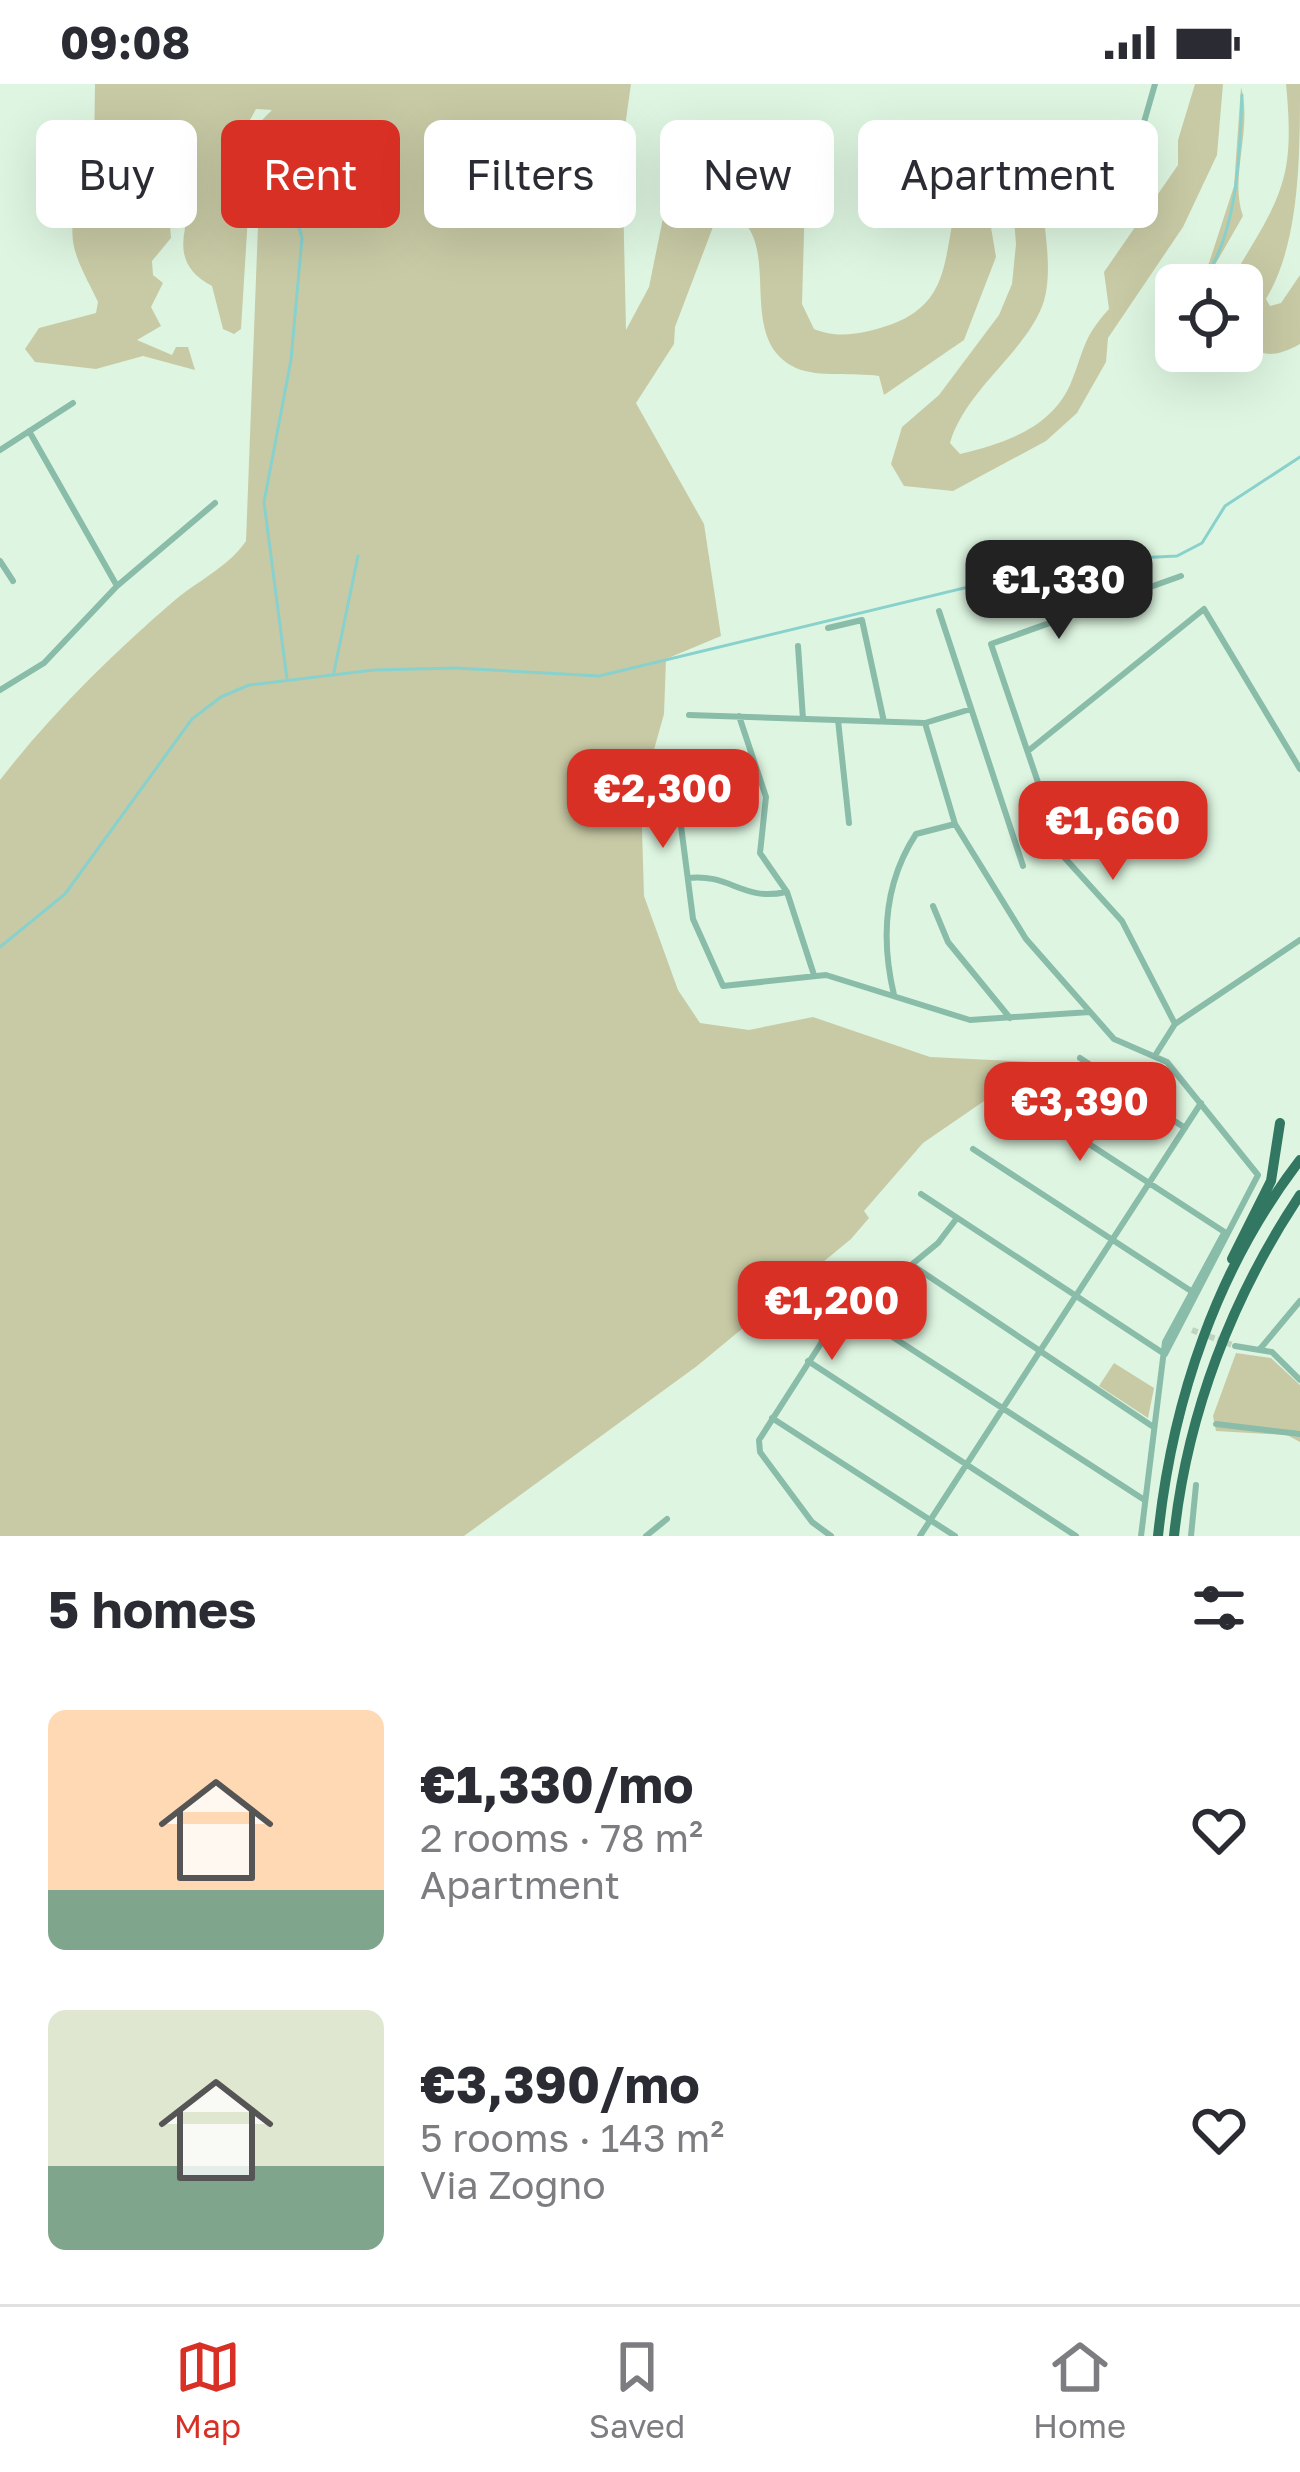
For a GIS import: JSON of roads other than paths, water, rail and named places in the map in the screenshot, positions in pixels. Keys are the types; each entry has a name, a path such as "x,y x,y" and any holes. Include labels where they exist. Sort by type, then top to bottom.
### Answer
{"highway":[{"path":"1158,1536 1184,1393 1234,1250 1269,1185 1280,1123"},
{"path":"1227,1280 1300,1160"},
{"path":"1174,1536 1191,1441 1219,1350 1251,1279 1300,1195"}],"street":[{"path":"1144,120 1155,84"},
{"path":"0,450 73,403"},
{"path":"29,431 117,586"},
{"path":"0,690 51,656 117,586 215,503"},
{"path":"0,561 13,581"},
{"path":"1175,1024 1122,921 1063,856 991,644 1181,576"},
{"path":"1028,751 1204,609 1300,769"},
{"path":"939,611 1023,866"},
{"path":"828,628 862,620 884,722"},
{"path":"798,646 803,718"},
{"path":"689,715 925,723 971,709"},
{"path":"739,716 765,795 760,853 787,892 814,975"},
{"path":"838,720 849,823"},
{"path":"925,723 955,824 1021,932 1117,1041 1156,1054 1201,1103 1258,1178 1191,1291 1165,1354 1141,1536"},
{"path":"680,818 696,929 721,984 814,975 967,1019 1090,1012"},
{"path":"894,995 884,939 895,874 916,834 955,824"},
{"path":"688,878 717,877 759,897 787,892"},
{"path":"933,906 948,942 1010,1018"},
{"path":"1156,1054 1175,1024 1300,940"},
{"path":"1080,1058 1185,1128"},
{"path":"920,1536 1201,1103"},
{"path":"1032,1107 1226,1233"},
{"path":"973,1149 1191,1291"},
{"path":"920,1194 1165,1354"},
{"path":"831,1536 812,1522 759,1450 772,1418 826,1334 911,1265 956,1218"},
{"path":"1165,1354 1226,1233"},
{"path":"911,1265 1152,1426"},
{"path":"1260,1349 1298,1307"},
{"path":"854,1311 1143,1499"},
{"path":"1182,1325 1192,1330"},
{"path":"1235,1346 1274,1354 1300,1380"},
{"path":"808,1361 1076,1536"},
{"path":"772,1418 955,1536"},
{"path":"1216,1424 1300,1434"},
{"path":"1191,1536 1196,1485"},
{"path":"646,1536 667,1519"}],"waterway":[{"path":"1213,264 1234,194 1242,95"},
{"path":"287,679 264,502 291,360 299,228"},
{"path":"0,947 65,894 192,719 221,697 249,685 374,670 455,668 599,676 1076,561 1177,556 1202,543 1225,506 1300,457"},
{"path":"334,672 358,556"}],"tunnel":[{"path":"1192,1330 1235,1346"}]}
